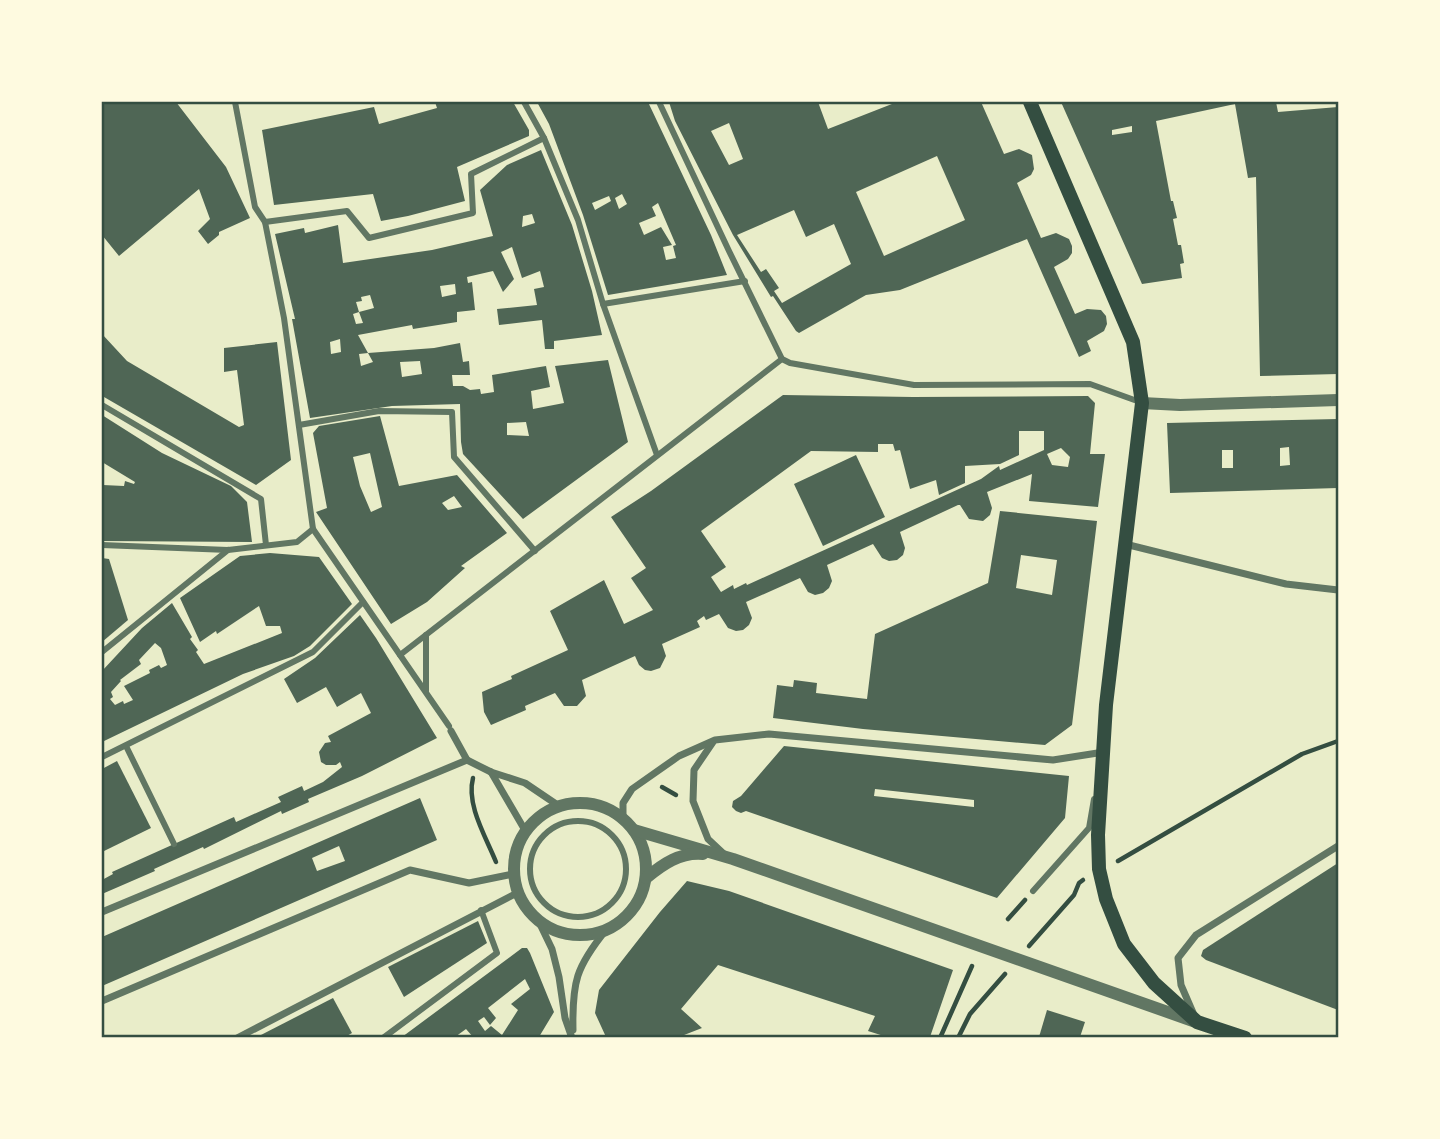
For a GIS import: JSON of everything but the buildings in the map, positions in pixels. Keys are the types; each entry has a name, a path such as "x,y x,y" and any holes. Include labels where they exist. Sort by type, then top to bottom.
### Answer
{"main road":[{"path":"1030,102 1133,342 1142,403 1106,705 1098,835 1099,869 1116,926 1125,944 1154,983 1197,1022 1245,1038"}],"street":[{"path":"235,102 255,207 265,222 284,318 313,529 426,693 467,760 491,772 525,783 559,806"},
{"path":"524,102 544,138 578,220 603,304 657,455"},
{"path":"659,102 782,359 790,363 914,385 1090,384 1142,403 1180,405 1339,400"},
{"path":"265,222 347,211 369,238 473,214 471,174 544,138"},
{"path":"603,304 745,281"},
{"path":"400,655 782,359"},
{"path":"102,405 261,499 266,545"},
{"path":"299,425 379,411 452,412 454,457 535,551"},
{"path":"102,545 228,550 297,542 313,529"},
{"path":"1125,544 1286,584 1339,590"},
{"path":"102,652 228,550"},
{"path":"102,757 313,652 363,602"},
{"path":"426,635 426,693"},
{"path":"623,819 623,803 632,789 679,756 715,740 769,734 1053,760 1104,752 1089,828 1033,891"},
{"path":"715,740 694,770 692,801 708,839 727,857"},
{"path":"126,746 174,844"},
{"path":"102,912 467,760"},
{"path":"491,772 526,832"},
{"path":"587,803 606,808 623,819 634,830 642,845 646,878 633,909 621,922 589,935 571,935 554,931 528,912 517,893 513,874 519,840 536,818 559,806 587,803"},
{"path":"568,822 594,823 616,838 623,849 627,862 623,889 605,910 593,916 565,916 541,900 533,887 531,858 537,844 556,826 568,822"},
{"path":"634,830 727,857 1197,1022"},
{"path":"1197,1022 1181,985 1178,958 1196,936 1339,846"},
{"path":"646,878 664,863 680,856 694,853 727,857"},
{"path":"102,1001 410,870 468,883 513,874"},
{"path":"237,1038 481,909 517,893"},
{"path":"383,1038 497,954 481,909"},
{"path":"539,922 552,949 565,1018 573,1037"},
{"path":"573,1037 572,998 575,980 582,962 606,930"}],"path":[{"path":"1110,865 1301,754 1339,741"},
{"path":"1022,954 1074,895 1079,883 1087,878"},
{"path":"1008,919 1033,891"},
{"path":"958,1038 970,1014 1013,964"},
{"path":"940,1038 972,966"}]}
